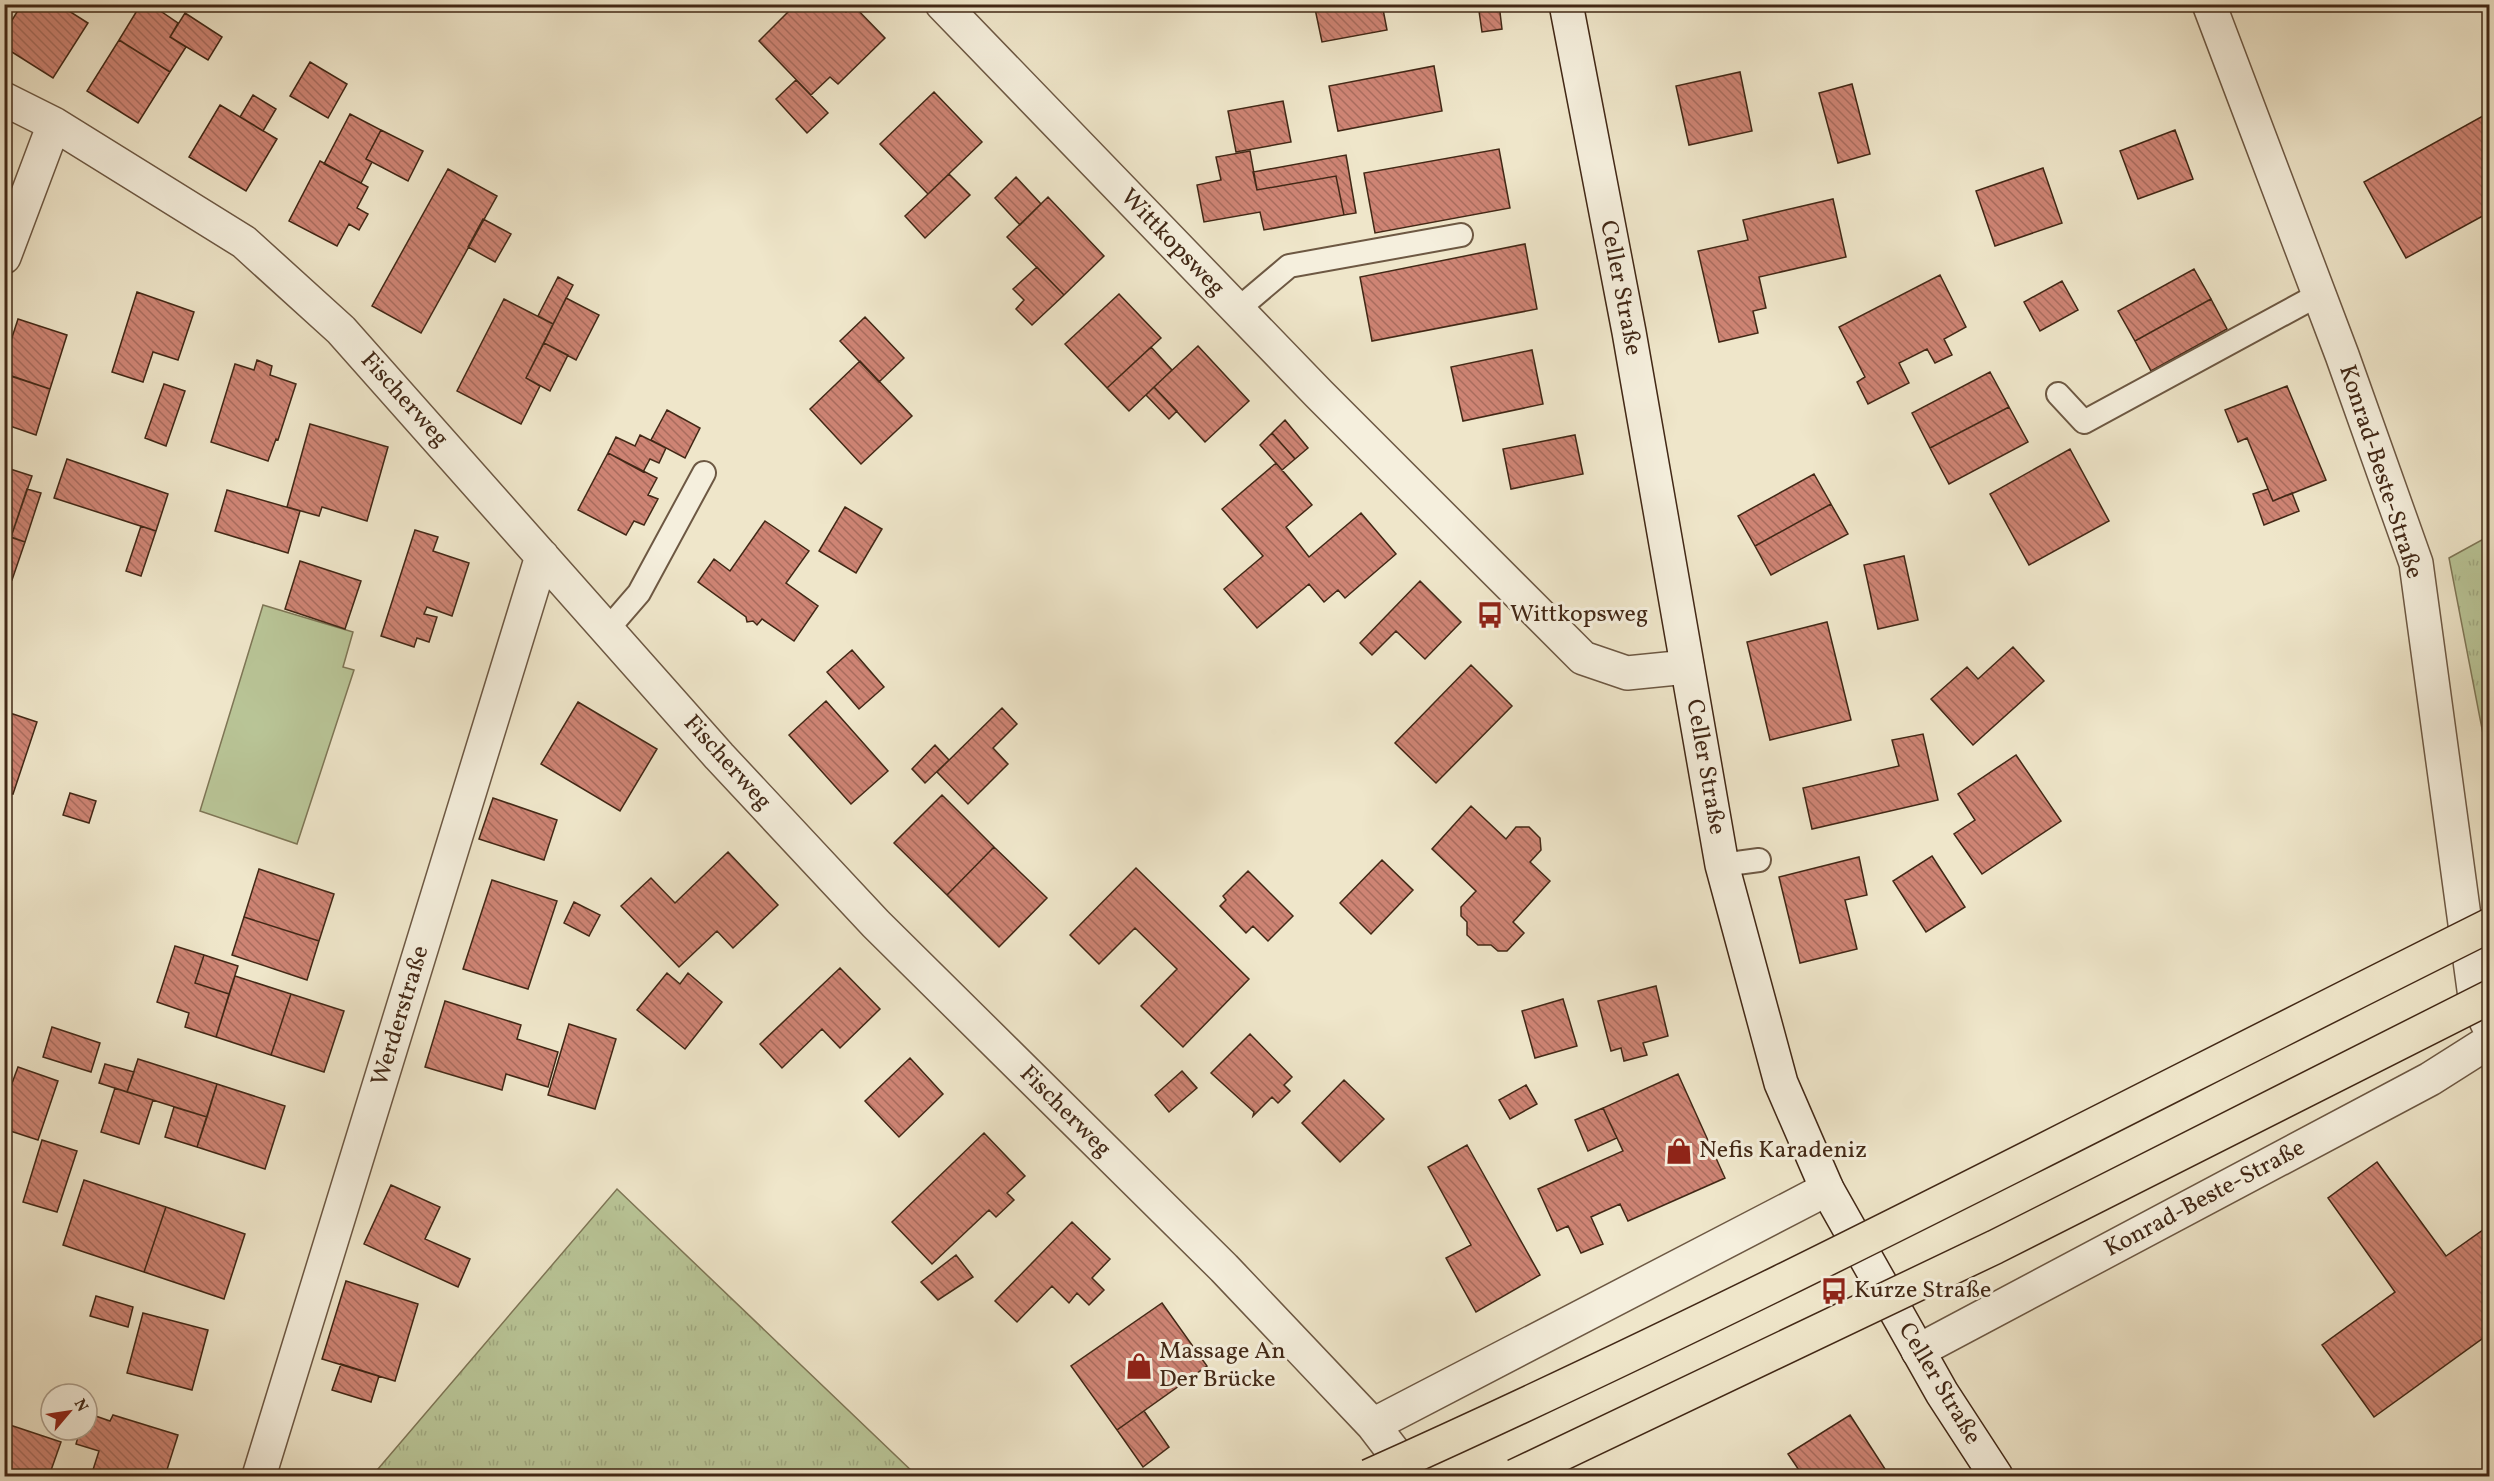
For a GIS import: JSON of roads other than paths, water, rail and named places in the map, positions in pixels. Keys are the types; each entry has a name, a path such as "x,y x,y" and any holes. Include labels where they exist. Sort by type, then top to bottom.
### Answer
{"highway":[{"path":"1369,1476 1670,1335 2157,1094 2490,925"},
{"path":"1515,1476 1984,1252 2490,998"}],"street":[{"name":"Wittkopsweg","path":"942,4 1237,310 1583,658 1627,673 1687,667"},
{"name":"Celler Straße","path":"1566,4 1629,332 1722,865 1781,1083 1827,1189 1918,1351 1996,1476"},
{"name":"Konrad-Beste-Straße","path":"2209,4 2416,563 2475,997 2490,1029"},
{"name":"Fischerweg","path":"4,99 54,124 244,242 341,330 719,756 876,924 1224,1268 1373,1425 1412,1476"},
{"path":"4,257 54,124"},
{"name":"Werderstraße","path":"259,1476 542,556"},
{"name":"Konrad-Beste-Straße","path":"1918,1351 2389,1101 2490,1041"},
{"path":"1373,1425 1827,1189"}],"lane":[{"path":"1237,310 1289,266 1461,235"},
{"path":"2058,394 2085,422 2318,295"},
{"path":"607,630 639,593 704,473"},
{"path":"1722,865 1759,860"}],"place":[{"name":"Wittkopsweg","path":"1490,615"},
{"name":"Nefis Karadeniz","path":"1679,1151"},
{"name":"Kurze Straße","path":"1834,1291"},
{"name":"Massage An Der Brücke","path":"1139,1366"}]}
